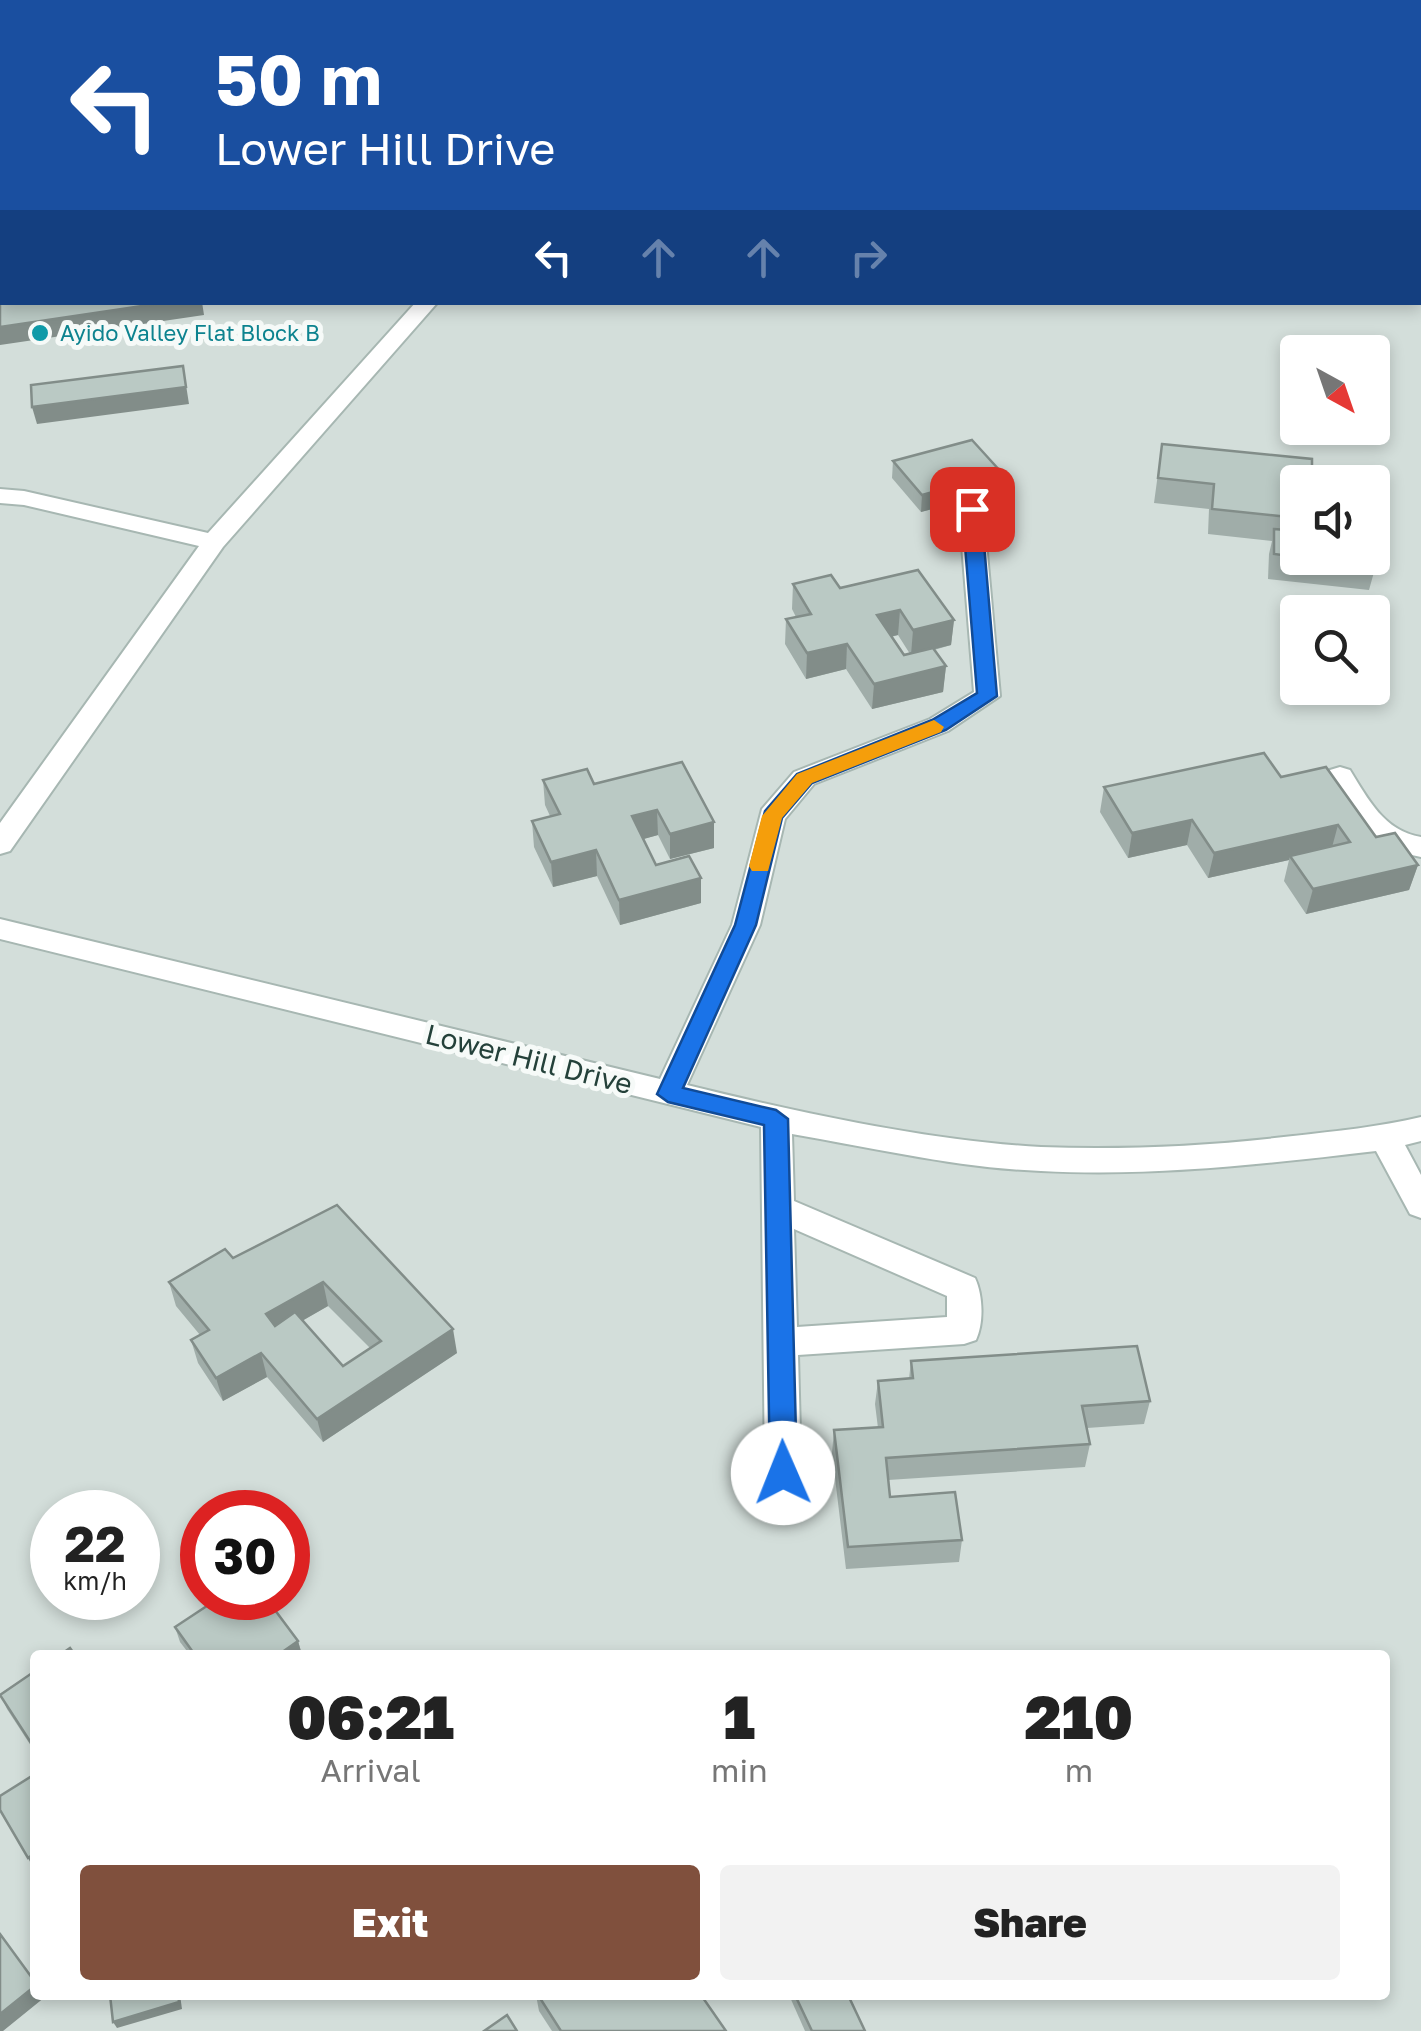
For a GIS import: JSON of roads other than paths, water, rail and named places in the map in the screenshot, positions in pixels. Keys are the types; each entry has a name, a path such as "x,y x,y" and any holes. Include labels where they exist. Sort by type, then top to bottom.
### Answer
{"street":[{"path":"0,844 214,542 421,305"},
{"path":"0,496 24,498 214,542"},
{"path":"668,1094 746,925 772,816 804,778 939,725 987,696 972,509"},
{"path":"1340,776 1366,822 1401,845 1421,846"},
{"name":"Lower Hill Drive","path":"0,928 776,1119 1038,1159 1176,1158 1385,1138 1421,1129"},
{"path":"776,1119 783,1473"},
{"path":"1385,1138 1421,1205"},
{"path":"778,1208 963,1288 964,1330 781,1342"}],"place":[{"name":"Ayido Valley Flat Block B","path":"40,333"}]}
